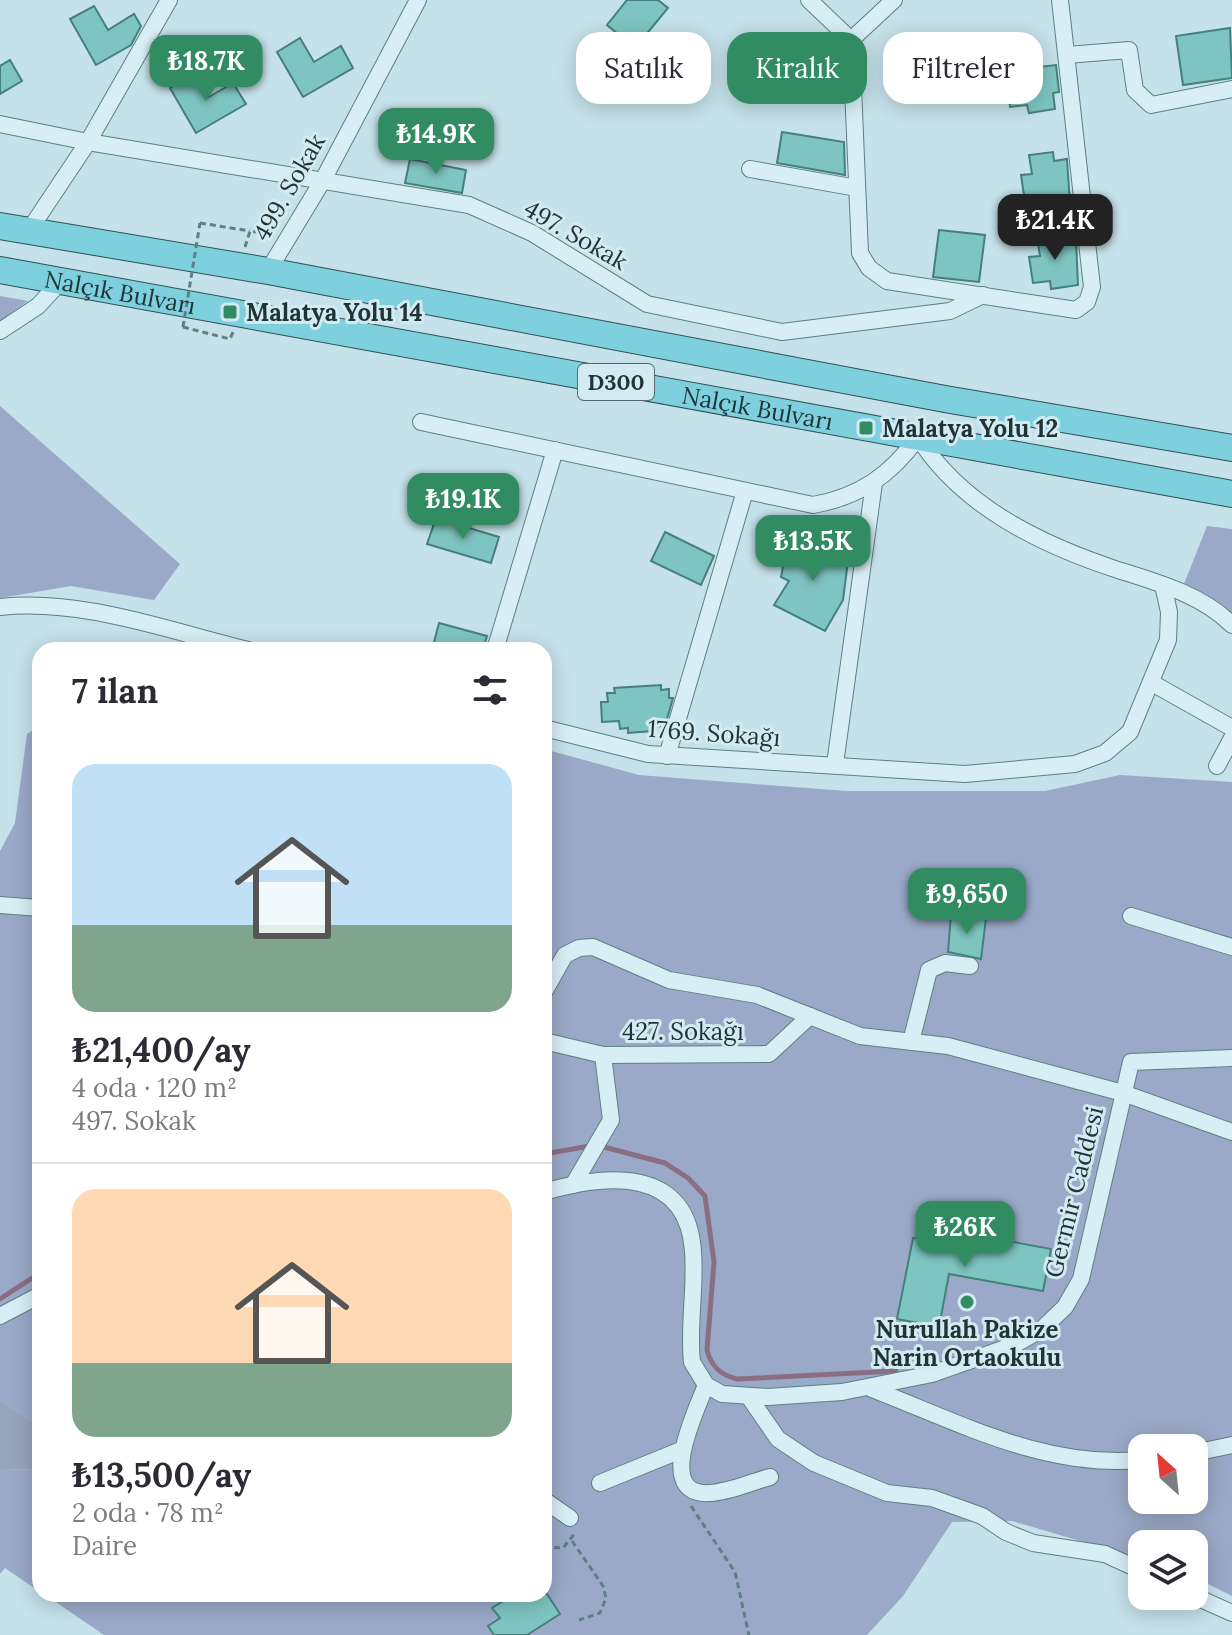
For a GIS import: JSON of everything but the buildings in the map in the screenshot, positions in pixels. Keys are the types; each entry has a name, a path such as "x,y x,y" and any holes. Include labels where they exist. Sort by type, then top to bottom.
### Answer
{"highway":[{"name":"Nalçık Bulvarı","path":"0,226 268,271 930,396 1232,448"},
{"name":"Nalçık Bulvarı","path":"0,270 1232,494"}],"street":[{"path":"28,232 88,142 169,0"},
{"name":"499. Sokak","path":"268,271 323,180 418,0"},
{"path":"809,0 843,32"},
{"path":"860,32 894,0"},
{"path":"854,104 860,253 869,268 887,281 1076,310 1090,297 1092,287 1060,0"},
{"path":"1067,55 1129,50 1135,90 1151,105 1232,89"},
{"name":"497. Sokak","path":"0,124 88,142 469,205 532,233 647,304 782,332 950,311 983,295"},
{"path":"750,169 857,188"},
{"path":"0,331 38,306 61,281"},
{"path":"421,422 813,505 841,499 874,483 896,466 918,437 948,478 1014,524 1079,556 1163,585 1222,614 1232,625"},
{"path":"497,642 555,450"},
{"path":"835,764 874,483"},
{"path":"667,756 745,491"},
{"name":"1769. Sokağı","path":"552,730 648,754 965,774 1086,761 1114,747 1130,732 1152,683 1168,640 1169,612 1163,585"},
{"path":"0,607 32,606 86,612 214,642"},
{"path":"1152,683 1232,728"},
{"path":"1217,766 1232,738"},
{"path":"0,905 32,907"},
{"path":"1131,916 1232,947"},
{"path":"552,973 565,955 579,948 593,947 669,980 757,995 860,1036 948,1046 1123,1093 1232,1132"},
{"path":"911,1042 929,970 945,963 970,966"},
{"name":"427. Sokağı","path":"552,1043 603,1055 769,1054 810,1016"},
{"path":"573,1185 611,1120 603,1055"},
{"name":"Germir Caddesi","path":"706,1385 722,1394 749,1397 870,1388 932,1374 1014,1345 1042,1329 1065,1307 1086,1263 1131,1062 1232,1058"},
{"path":"552,1190 602,1181 650,1183 668,1194 682,1211 693,1248 692,1362 706,1385 681,1450 683,1477 692,1488 711,1493 770,1477"},
{"path":"0,1316 32,1299"},
{"path":"870,1388 1056,1457 1105,1462 1128,1461"},
{"path":"749,1397 778,1439 814,1463 887,1493 932,1498 982,1516 1006,1532 1033,1543 1105,1554 1128,1565"},
{"path":"1208,1450 1232,1445"},
{"path":"600,1483 681,1450"},
{"path":"552,1506 570,1518"},
{"path":"1208,1602 1232,1613"}],"path":[{"path":"230,339 183,327 200,223 288,238"},
{"path":"239,266 250,231"},
{"path":"683,1477 694,1512 735,1572 749,1635"},
{"path":"552,1547 563,1548 572,1541 606,1592 600,1613 579,1620"}],"shaded area":[{"path":"0,296 28,301 0,321"},
{"path":"0,406 180,564 154,600 71,586 0,598"},
{"path":"1207,526 1232,529 1232,616 1184,584"},
{"path":"32,731 32,1421 0,1400 0,851 15,823 27,734"},
{"path":"552,751 639,775 846,791 1045,791 1120,775 1232,782 1232,1596 1208,1584 1208,1530 1128,1530 1128,1555 1012,1521 952,1522 903,1596 867,1635 104,1635 56,1602 552,1602"},
{"path":"0,1400 32,1421 32,1469 0,1470"},
{"path":"32,1469 32,1587 5,1568 0,1574 0,1470"}],"waterway":[{"path":"552,1153 590,1146"},
{"path":"600,1146 665,1163 688,1178 705,1196 714,1262 707,1350 711,1361 721,1372 737,1379 896,1371"},
{"path":"0,1299 32,1278"}],"place":[{"name":"Malatya Yolu 14","path":"230,312"},
{"name":"Malatya Yolu 12","path":"866,428"},
{"name":"Nurullah Pakize Narin Ortaokulu","path":"967,1302"}]}
